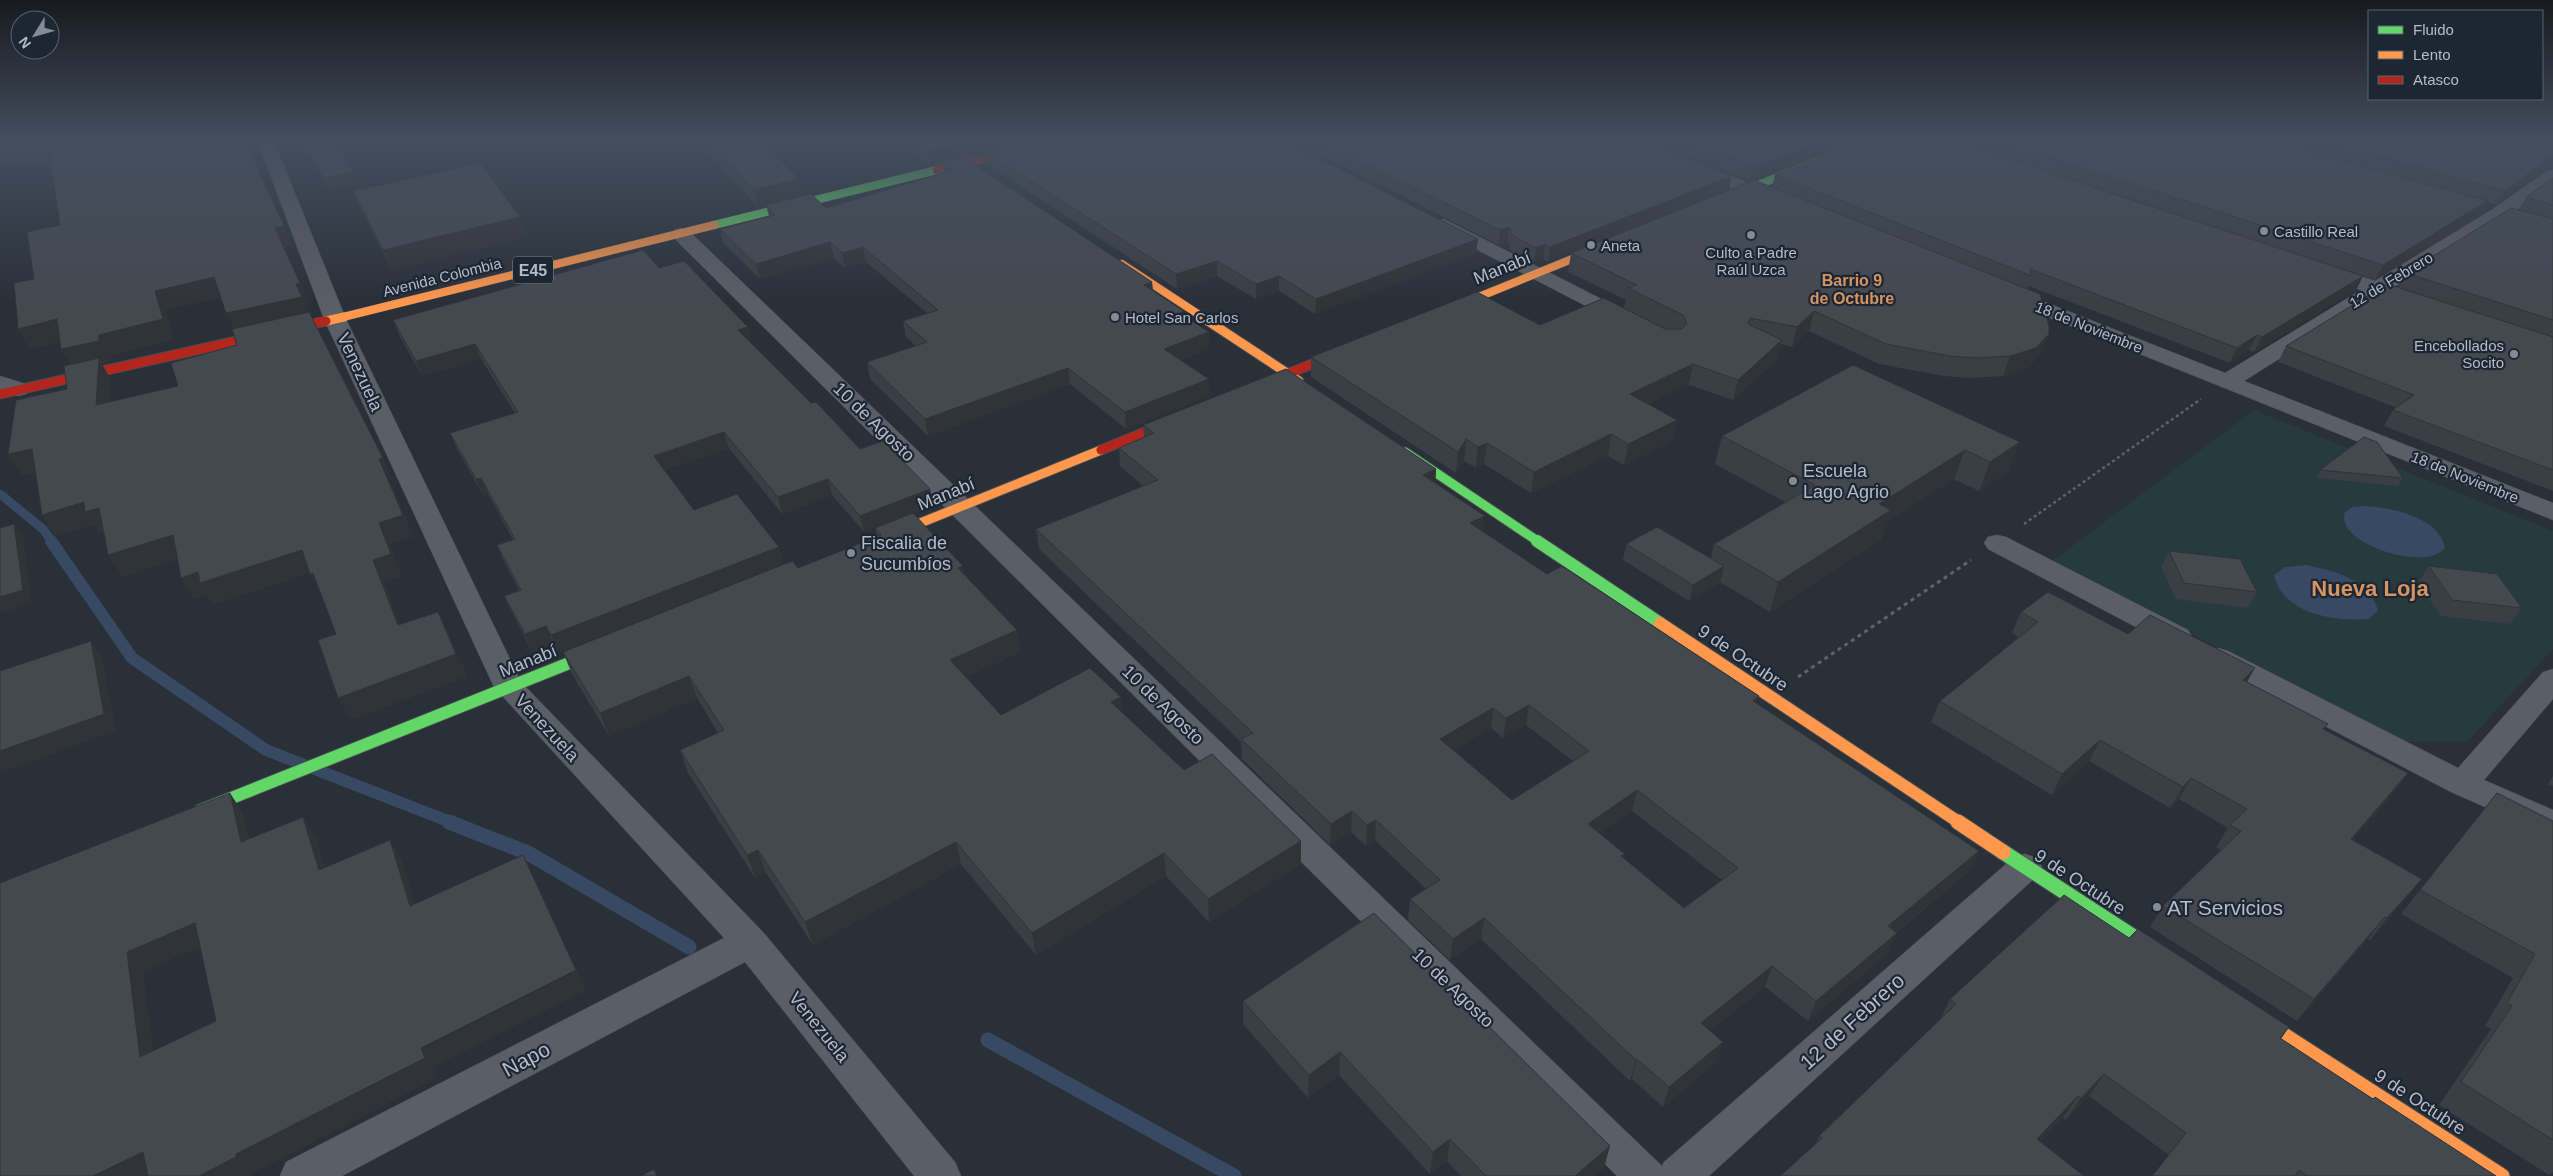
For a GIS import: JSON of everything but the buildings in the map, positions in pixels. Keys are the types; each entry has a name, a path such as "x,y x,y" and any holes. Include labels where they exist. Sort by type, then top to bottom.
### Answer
{"street":[{"name":"Venezuela","path":"286,194 334,319 509,687 750,942 940,1176"},
{"name":"Avenida Colombia","path":"6,389 334,319 844,194"},
{"path":"1711,203 1735,194"},
{"path":"1760,194 1794,207"},
{"name":"12 de Febrero","path":"2226,382 2500,213 2527,194"},
{"path":"1432,219 1644,328"},
{"name":"10 de Agosto","path":"681,234 1646,1176"},
{"name":"Manabí","path":"1436,314 1620,240"},
{"path":"1108,255 1313,390"},
{"path":"2311,267 2432,307"},
{"name":"18 de Noviembre","path":"1996,289 2553,512"},
{"path":"1242,392 1362,344"},
{"name":"Manabí","path":"877,540 1188,414"},
{"name":"9 de Octubre","path":"1396,446 2025,867 2176,964"},
{"path":"1997,543 2462,784 2553,824"},
{"name":"Manabí","path":"184,817 610,647"},
{"path":"2462,784 2553,679"},
{"name":"12 de Febrero","path":"1679,1176 2025,867"},
{"name":"Napo","path":"301,1176 750,942"},
{"name":"9 de Octubre","path":"2243,1008 2502,1176"}],"green space":[{"path":"2254,410 2553,531 2553,649 2467,742 2401,742 2051,562"}],"water":[{"path":"2366,506 2389,509 2413,516 2434,529 2441,537 2445,548 2435,555 2420,557 2402,556 2366,544 2353,534 2345,523 2345,512 2353,507"},
{"path":"2306,565 2350,578 2374,599 2378,610 2369,619 2355,620 2326,617 2299,607 2288,599 2279,588 2274,575 2285,567"}],"waterway":[{"path":"0,494 44,530 52,542"},
{"path":"51,541 132,658 266,750 453,823"},
{"path":"449,822 528,853 689,947"},
{"path":"988,1040 1234,1176"}],"traffic: fast":[{"path":"714,225 840,194"},
{"path":"1727,197 1735,194"},
{"path":"1405,452 1660,623"},
{"path":"199,811 602,650"},
{"path":"2003,852 2163,956"}],"traffic: slow":[{"path":"326,321 714,225"},
{"path":"1449,309 1604,246"},
{"path":"1122,264 1299,381"},
{"path":"888,536 1101,450"},
{"path":"1660,623 2003,852"},
{"path":"2253,1015 2502,1176"}],"traffic: jam":[{"path":"0,394 326,321"},
{"path":"1257,386 1347,350"},
{"path":"1101,450 1177,419"}],"place":[{"name":"Castillo Real","path":"2264,231"},
{"name":"Culto a Padre Raúl Uzca","path":"1751,235"},
{"name":"Aneta","path":"1591,245"},
{"name":"Hotel San Carlos","path":"1115,317"},
{"name":"Encebollados Socito","path":"2514,354"},
{"name":"Escuela Lago Agrio","path":"1793,481"},
{"name":"Fiscalia de Sucumbíos","path":"851,553"},
{"name":"AT Servicios","path":"2157,907"}],"district":[{"name":"Barrio 9 de Octubre","path":"1852,289"},
{"name":"Nueva Loja","path":"2370,588"}]}
